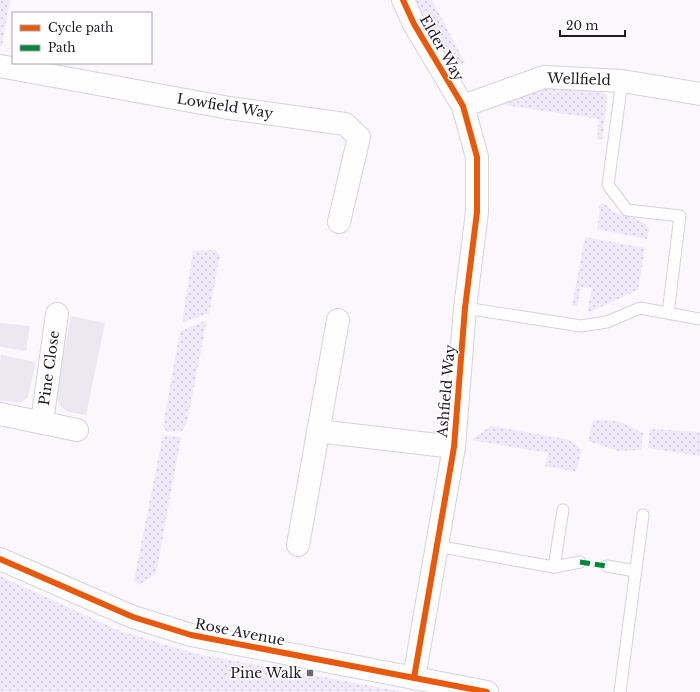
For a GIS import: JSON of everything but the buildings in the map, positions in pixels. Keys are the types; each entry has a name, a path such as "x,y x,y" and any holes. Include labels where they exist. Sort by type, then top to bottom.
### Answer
{"street":[{"name":"Elder Way","path":"403,0 414,24 463,106"},
{"name":"Lowfield Way","path":"0,66 229,108 345,124 359,137 339,222"},
{"name":"Wellfield","path":"463,106 544,77 622,81 700,94"},
{"name":"Ashfield Way","path":"414,678 454,447 465,308 477,212 477,157 463,106"},
{"name":"Pine Close","path":"42,422 57,314"},
{"path":"298,545 338,320"},
{"name":"Pine Close","path":"0,414 77,430"},
{"path":"318,431 454,447"},
{"name":"Rose Avenue","path":"0,559 133,617 191,635 487,692"}],"lane":[{"path":"622,81 608,185 627,210 680,216 668,313"},
{"path":"465,308 581,326 607,322 640,308 700,319"},
{"path":"554,567 563,510"},
{"path":"620,692 643,515"},
{"path":"436,546 554,567 580,562"},
{"path":"608,566 635,571"}],"shaded area":[{"path":"0,0 10,0 2,45 0,47"},
{"path":"411,0 432,0 465,63 453,67 428,31"},
{"path":"545,83 601,91 607,96 602,140 597,139 599,119 505,105 509,95"},
{"path":"604,203 616,213 636,219 645,224 649,229 647,239 597,229 600,209 598,208 599,205"},
{"path":"585,237 645,248 638,290 587,313 592,288 581,287 577,306 572,306"},
{"path":"215,250 220,255 209,313 182,323 193,251"},
{"path":"71,316 105,323 86,415 68,412 60,406 56,396"},
{"path":"207,320 187,422 182,431 167,432 163,426 180,331"},
{"path":"0,323 30,326 26,351 0,347"},
{"path":"1,355 36,362 28,397 21,403 0,400"},
{"path":"593,420 619,422 643,433 641,450 619,451 588,441"},
{"path":"491,426 571,440 582,450 576,472 545,466 548,453 471,440"},
{"path":"650,429 700,432 700,456 648,448"},
{"path":"163,435 181,437 156,574 139,585 134,580"},
{"path":"0,576 120,631 197,654 404,692 0,692"}],"marked path":[{"path":"580,562 607,566"}],"cycle path":[{"path":"403,0 414,24 463,106 477,157 477,212 465,308 454,447 414,678"},
{"path":"0,559 133,617 191,635 487,692"}],"place":[{"name":"Pine Walk","path":"310,673"}]}
